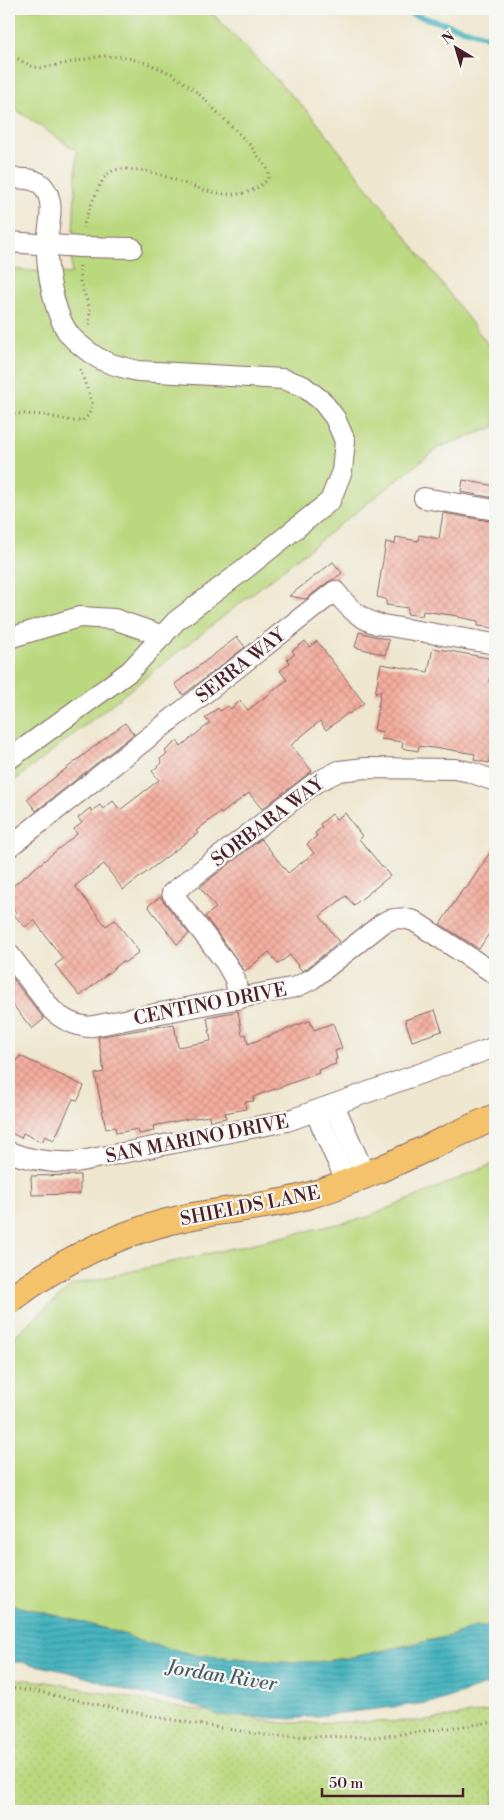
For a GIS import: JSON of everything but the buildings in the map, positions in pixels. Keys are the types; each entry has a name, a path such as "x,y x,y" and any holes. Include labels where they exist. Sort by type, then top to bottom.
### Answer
{"main road":[{"name":"SHIELDS LANE","path":"9,1301 44,1275 69,1260 120,1237 191,1216 287,1201 356,1179 495,1117"}],"street":[{"path":"9,178 32,179 43,186 47,192 51,213 47,244 51,285 59,315 69,334 98,358 117,366 138,371 283,379 303,386 322,401 335,418 345,441 342,471 330,500 245,569 176,621 130,671 74,714 12,757 9,751"},
{"path":"9,242 80,247 132,248"},
{"path":"424,498 495,510"},
{"name":"SERRA WAY","path":"9,847 335,591 350,608 367,620 378,624 495,644"},
{"path":"9,638 79,617 114,619 163,636"},
{"name":"SORBARA WAY","path":"239,998 234,979 226,963 172,893 315,783 339,771 365,768 455,769 495,781"},
{"name":"CENTINO DRIVE","path":"9,954 52,1010 68,1022 88,1026 287,990 304,983 383,923 395,918 414,921 495,974"},
{"name":"SAN MARINO DRIVE","path":"9,1152 38,1161 76,1162 272,1125 315,1112 495,1047"},
{"path":"334,1105 356,1179"},
{"path":"315,1112 356,1179"}],"path":[{"path":"9,54 33,67 43,68 102,56 124,58 147,63 172,74 197,92 249,144 269,171 268,179 260,188 245,192 222,194 204,191 146,171 120,169 110,172 106,176 90,208 83,226 80,247"},
{"path":"9,1688 34,1691 161,1718 270,1736 378,1737 495,1722"}],"green space":[{"path":"9,9 208,9 312,116 495,354 495,427 439,447 9,785 9,269 71,274 77,151 9,105"},
{"path":"495,1163 495,1624 475,1626 450,1636 353,1657 316,1662 280,1662 211,1656 208,1654 200,1656 138,1641 127,1635 82,1622 9,1604 9,1341 72,1285 368,1217"},
{"path":"9,1678 48,1682 168,1705 283,1723 425,1721 495,1710 495,1811 9,1811"}],"water":[{"name":"Jordan River","path":"9,1604 82,1622 127,1635 139,1641 200,1656 208,1654 212,1656 280,1662 317,1662 353,1657 450,1636 475,1626 495,1624 495,1682 436,1702 292,1719 217,1715 191,1704 129,1691 69,1672 21,1662 9,1663"}],"waterway":[{"path":"394,9 480,34 495,42"}]}
